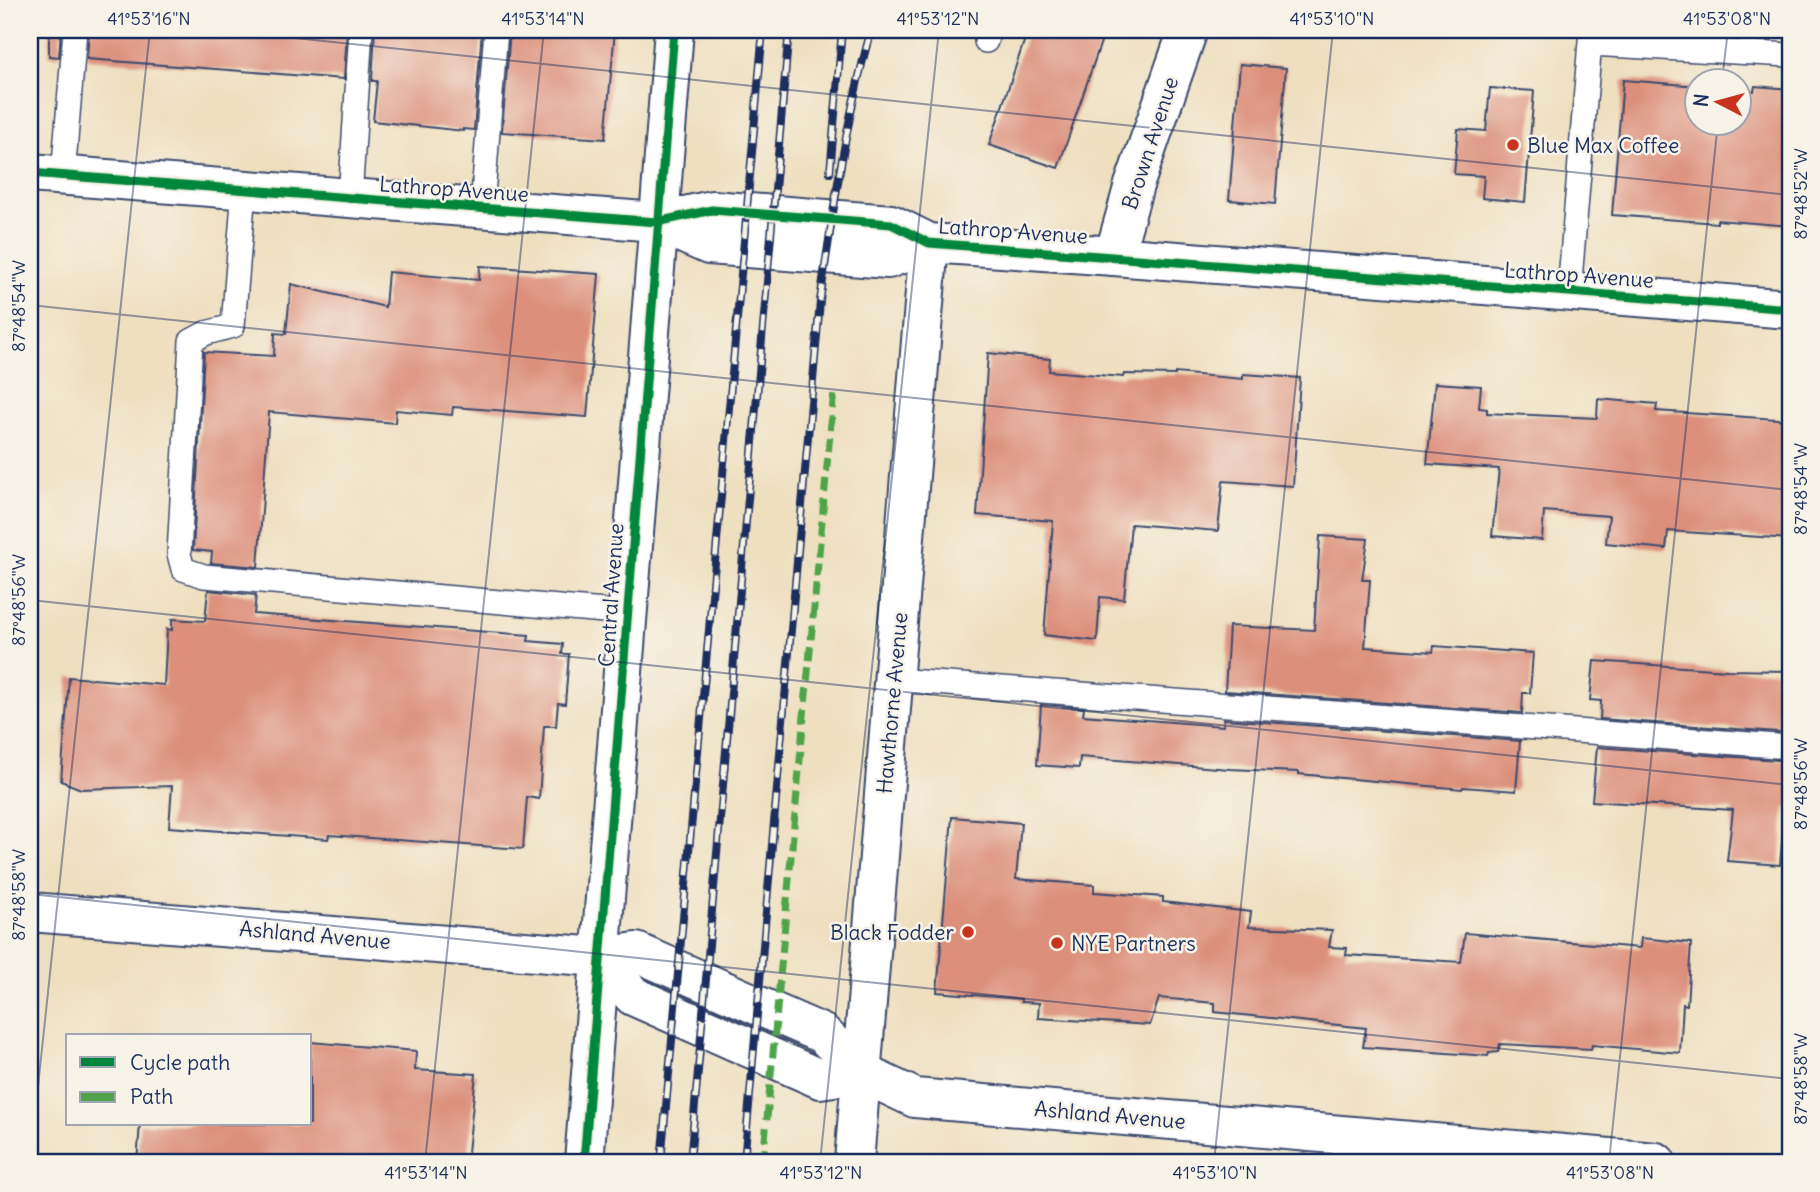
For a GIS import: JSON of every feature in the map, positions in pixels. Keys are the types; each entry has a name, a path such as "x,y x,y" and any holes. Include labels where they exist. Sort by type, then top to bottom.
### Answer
{"street":[{"name":"Central Avenue","path":"584,1162 674,30"},
{"name":"Brown Avenue","path":"1114,256 1186,31"},
{"name":"Lathrop Avenue","path":"46,175 657,222 712,210 753,213 891,224 929,243 1790,309"},
{"name":"Hawthorne Avenue","path":"854,1162 929,243"},
{"name":"Ashland Avenue","path":"30,912 600,957 635,952 823,1034 862,1073 915,1098 1656,1162"}],"lane":[{"path":"46,175 75,30"},
{"path":"350,198 360,30"},
{"path":"482,208 496,30"},
{"path":"1569,292 1590,37 1790,55"},
{"path":"244,190 233,326 205,333 191,341 179,554 183,569 204,576 627,613"},
{"path":"894,680 1790,747"}],"building":[{"path":"49,30 61,30 59,57 49,56"},
{"path":"89,30 347,30 344,79 87,59"},
{"path":"375,30 482,30 474,130 373,121 377,81 372,81"},
{"path":"510,30 615,30 605,139 502,132"},
{"path":"1028,30 1105,30 1058,168 989,145"},
{"path":"1240,64 1286,68 1275,204 1229,200"},
{"path":"1623,80 1684,85 1684,136 1754,136 1755,86 1790,89 1790,226 1612,215"},
{"path":"1490,88 1534,91 1525,202 1482,198 1484,176 1454,174 1458,129 1486,131"},
{"path":"480,266 599,274 587,417 453,407 452,415 396,410 395,423 269,412 258,567 211,563 212,552 193,550 204,352 274,356 275,333 286,334 291,284 385,307 388,272 479,280"},
{"path":"988,353 1050,359 1049,371 1123,377 1124,374 1175,373 1243,379 1243,374 1300,378 1293,486 1223,481 1218,531 1131,524 1124,599 1100,597 1097,641 1044,635 1053,521 977,515"},
{"path":"1435,383 1481,386 1479,408 1487,409 1487,413 1597,418 1598,399 1657,404 1656,411 1790,420 1790,539 1668,531 1666,549 1606,543 1609,516 1544,511 1542,540 1492,536 1499,469 1427,464"},
{"path":"1320,536 1368,539 1362,580 1370,580 1365,647 1433,652 1434,646 1533,653 1530,693 1523,693 1522,713 1225,691 1229,626 1314,630"},
{"path":"208,590 256,595 254,614 529,635 528,641 563,644 562,654 569,654 565,704 558,703 556,726 544,726 539,799 527,797 523,849 329,835 328,839 169,827 172,786 81,789 61,781 69,677 164,685 167,629 172,630 172,619 205,621"},
{"path":"1594,661 1727,670 1790,671 1790,733 1600,719 1601,701 1590,700"},
{"path":"1041,705 1084,708 1083,715 1223,726 1224,719 1520,741 1516,791 1462,789 1299,772 1080,757 1079,768 1037,765"},
{"path":"1597,747 1790,761 1790,808 1785,808 1780,865 1727,861 1733,810 1592,801"},
{"path":"952,817 1021,823 1016,879 1094,885 1094,892 1163,897 1163,902 1251,912 1249,927 1332,930 1329,947 1347,948 1346,955 1461,962 1465,933 1640,948 1641,938 1691,943 1687,1005 1683,1004 1680,1053 1592,1045 1591,1049 1500,1044 1498,1052 1489,1053 1488,1056 1363,1047 1366,1028 1215,1012 1215,1003 1159,998 1150,1025 1038,1018 1039,1003 937,992"},
{"path":"312,1042 416,1051 415,1070 476,1074 467,1162 137,1162 140,1126 312,1126"}],"railway":[{"path":"661,1162 763,30"},
{"path":"690,1162 789,30"},
{"path":"830,173 842,30"},
{"path":"744,1162 820,301 847,131 871,30"}],"marked path":[{"path":"763,1162 834,390"}],"cycle path":[{"path":"584,1162 674,30"},
{"path":"30,173 657,222 712,210 891,224 929,243 1790,309"}],"place":[{"name":"Blue Max Coffee","path":"1513,145"},
{"name":"Black Fodder","path":"968,932"},
{"name":"NYE Partners","path":"1057,943"}]}
